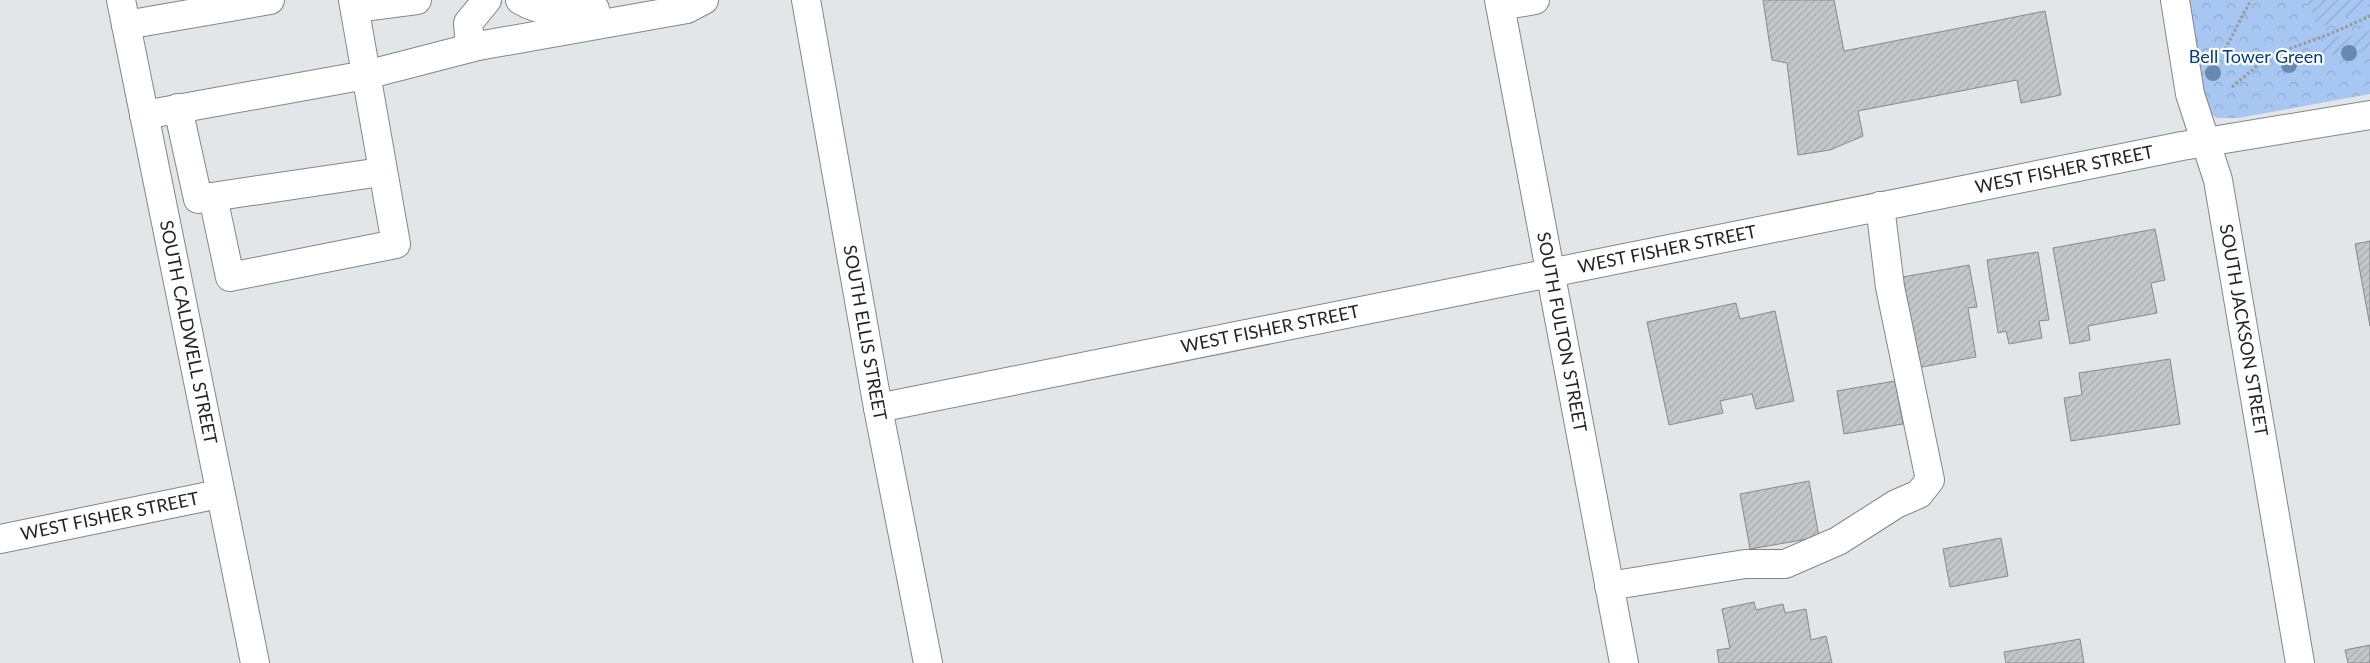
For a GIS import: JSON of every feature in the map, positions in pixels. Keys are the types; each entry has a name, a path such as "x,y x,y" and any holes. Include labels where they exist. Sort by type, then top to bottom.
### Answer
{"street":[{"path":"123,12 270,0"},
{"path":"214,197 230,277 396,244 381,172 354,4 417,0"},
{"path":"478,46 469,35 468,23 487,0"},
{"path":"520,0 540,9 569,13 645,0"},
{"path":"144,115 366,75 478,46 688,9 704,0"},
{"name":"SOUTH ELLIS STREET","path":"806,0 878,408 928,663"},
{"path":"1500,3 1534,0"},
{"name":"SOUTH JACKSON STREET","path":"2175,0 2190,94 2220,189 2300,663"},
{"name":"SOUTH FULTON STREET","path":"1500,3 1624,663"},
{"name":"SOUTH CALDWELL STREET","path":"123,12 219,494 255,663"},
{"path":"178,108 198,199 381,172"},
{"name":"WEST FISHER STREET","path":"878,408 1880,206 2206,142 2370,115"},
{"path":"1609,586 1744,564 1785,564 1838,541 1896,504 1919,494 1930,480 1890,287 1880,206"},
{"name":"WEST FISHER STREET","path":"0,539 219,494"}],"path":[{"path":"2225,48 2251,0"},
{"path":"2232,87 2269,56 2330,34 2370,16"}],"green space":[{"name":"Bell Tower Green","path":"2184,0 2370,0 2370,94 2238,118 2217,118 2206,110"},
{"path":"2302,0 2370,0 2370,6 2318,28 2310,7"},
{"path":"2369,23 2370,49 2355,51 2356,57 2345,59 2342,53 2323,57 2320,44 2346,33 2349,37 2360,33 2359,28"}],"building":[{"path":"1763,0 1834,0 1844,51 2045,11 2061,95 2021,103 2017,80 1858,111 1863,136 1830,150 1798,155 1787,63 1772,60"},
{"path":"2155,229 2165,280 2151,283 2157,313 2088,326 2090,340 2070,344 2053,248"},
{"path":"2370,241 2370,326 2355,244"},
{"path":"2038,252 2049,320 2039,321 2042,338 2009,344 2006,331 1998,333 1987,260"},
{"path":"1969,265 1977,307 1968,308 1976,357 1911,369 1897,291 1905,290 1903,277"},
{"path":"1736,303 1740,319 1775,311 1794,401 1756,409 1752,394 1720,401 1723,413 1669,425 1647,322"},
{"path":"2170,359 2180,424 2071,441 2064,398 2082,395 2079,373"},
{"path":"1895,381 1903,424 1844,434 1837,391"},
{"path":"1809,481 1819,537 1750,549 1740,494"},
{"path":"2001,538 2008,576 1950,587 1943,549"},
{"path":"1754,602 1756,610 1783,604 1785,613 1806,609 1811,640 1826,636 1832,663 1719,663 1717,650 1730,648 1722,609"},
{"path":"2080,639 2084,663 2006,663 2004,652"},
{"path":"2370,645 2370,663 2348,663 2345,650"}]}
